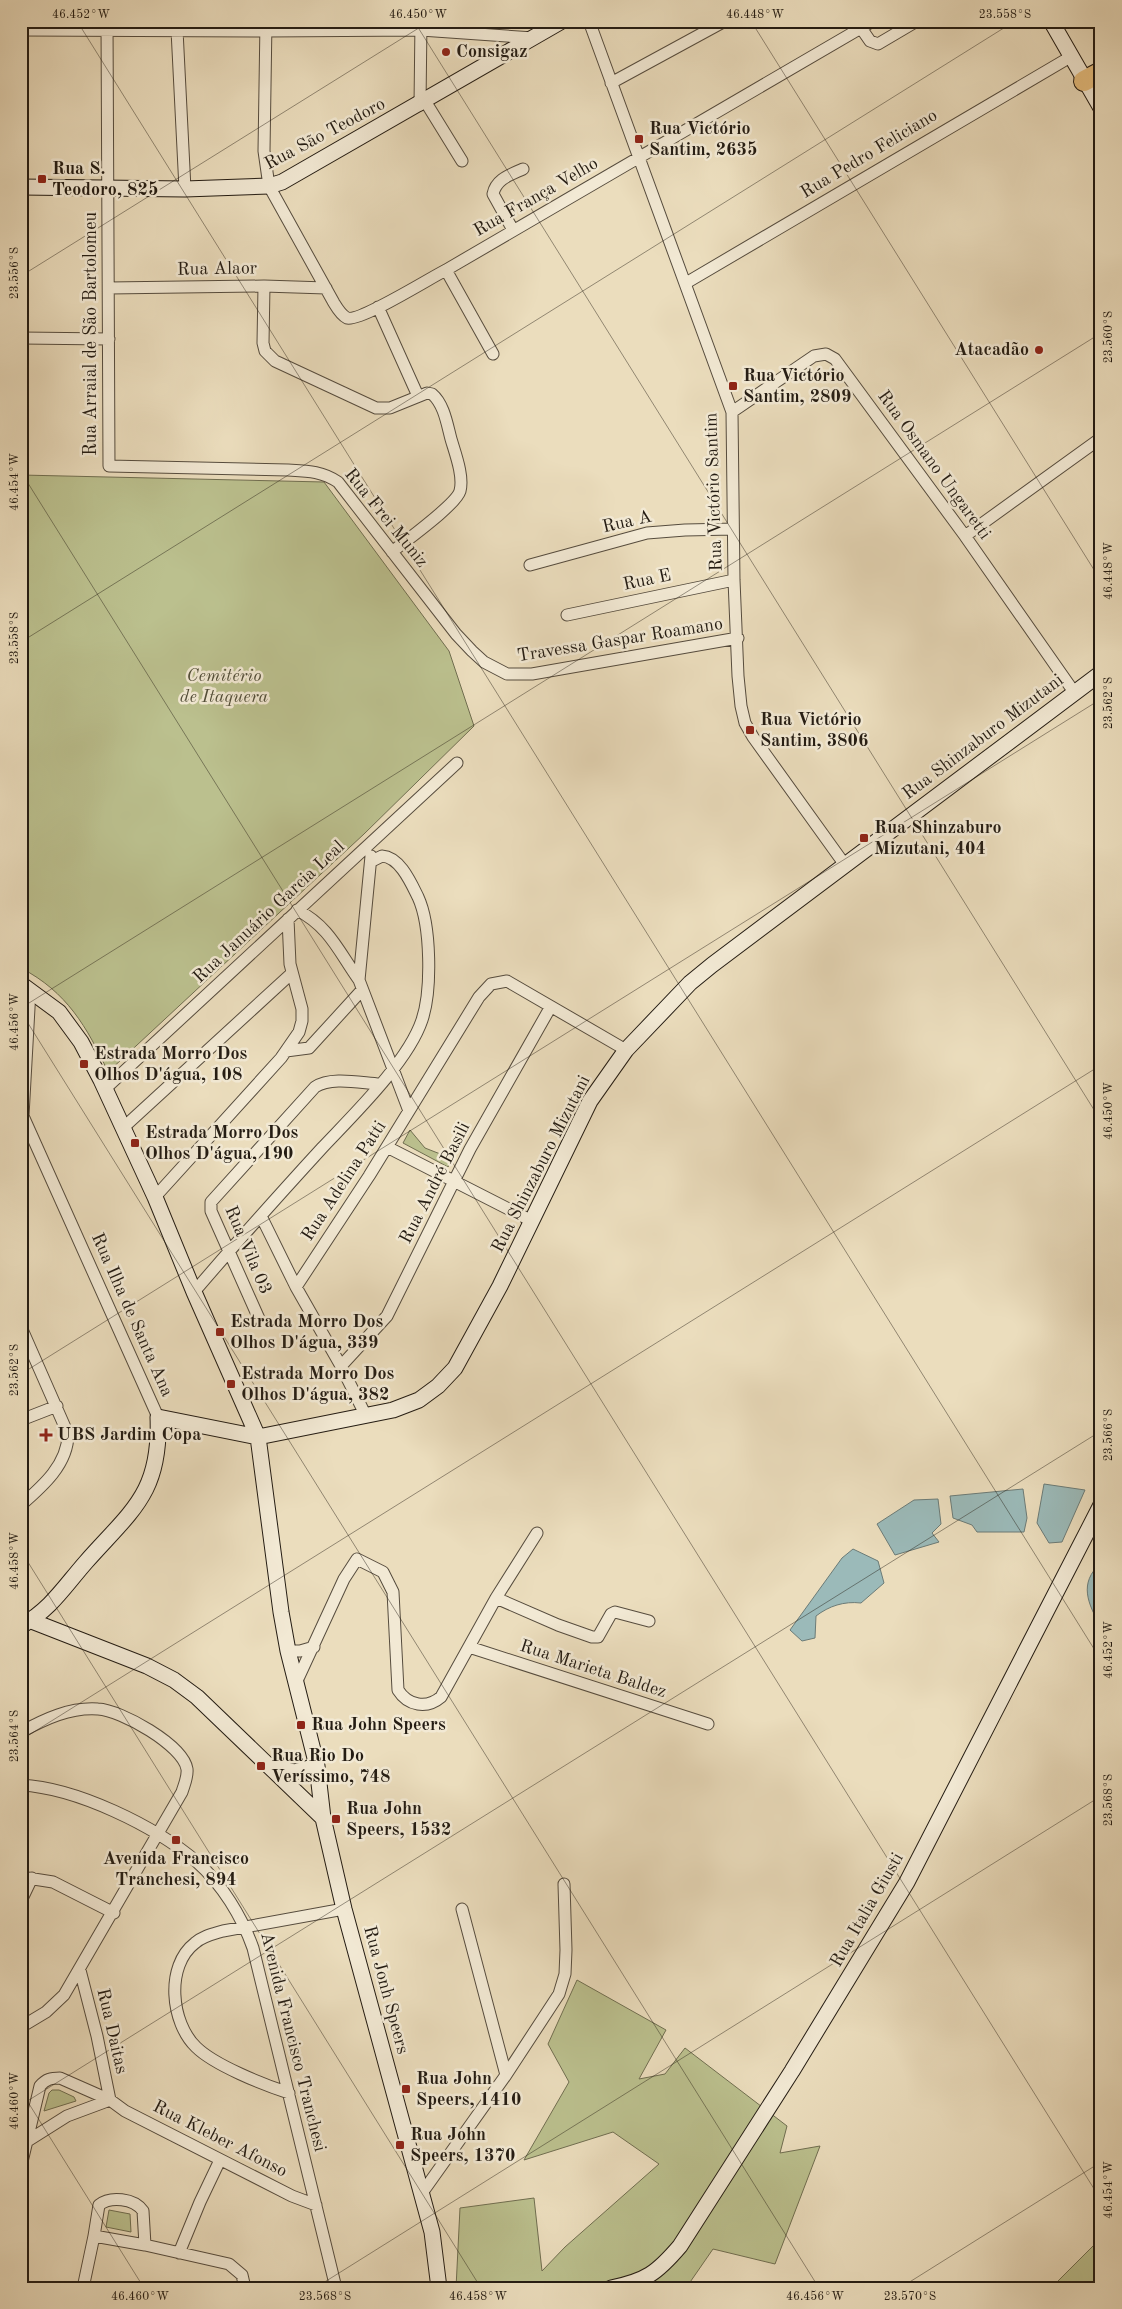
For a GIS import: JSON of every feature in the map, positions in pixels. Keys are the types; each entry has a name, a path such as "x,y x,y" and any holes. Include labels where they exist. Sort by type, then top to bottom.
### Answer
{"street":[{"name":"Rua São Teodoro","path":"21,187 185,189 269,186 295,175 562,21"},
{"name":"Rua Victório Santim","path":"589,21 637,158 686,283 732,412 734,580 740,696 745,723 753,737 845,865"},
{"path":"611,83 725,21"},
{"name":"Rua França Velho","path":"269,186 339,311 348,318 354,318 446,270 873,21"},
{"path":"861,28 870,42 878,44 917,21"},
{"path":"1051,21 1072,56 1092,76 1101,108"},
{"path":"421,25 422,103 462,162"},
{"path":"21,30 107,26 176,30 266,26 421,25 533,38"},
{"name":"Rua Arraial de São Bartolomeu","path":"107,26 109,466"},
{"path":"266,26 264,151 269,186"},
{"path":"176,30 185,189"},
{"name":"Rua Pedro Feliciano","path":"686,283 1072,56"},
{"path":"514,230 494,194 496,184 505,177 522,169"},
{"path":"446,270 493,354"},
{"path":"264,286 265,351 275,361 376,408 390,408 418,396 432,394 441,405 459,473 460,490 458,497 392,552"},
{"name":"Rua Alaor","path":"109,288 264,286 326,288"},
{"path":"378,307 418,396"},
{"path":"21,338 109,338"},
{"name":"Rua Osmano Ungaretti","path":"732,412 814,356 820,354 831,356 965,536 1074,692"},
{"path":"965,536 1101,438"},
{"name":"Rua Frei Muniz","path":"109,466 298,471 317,472 327,475 338,482 472,651 484,662 507,674"},
{"name":"Rua A","path":"530,565 647,533 733,529"},
{"name":"Rua E","path":"567,615 734,580"},
{"name":"Travessa Gaspar Roamano","path":"507,674 532,674 738,638"},
{"name":"Rua Shinzaburo Mizutani","path":"158,1417 258,1437 393,1410 419,1400 438,1386 454,1368 500,1286 590,1101 626,1050 690,983 1101,673"},
{"name":"Rua Januário Garcia Leal","path":"106,1088 457,763"},
{"path":"286,1051 309,1048 360,985 377,859 369,844"},
{"path":"194,1292 380,1084 393,1068 417,1031 422,1019 427,988 428,932 422,906 408,878 396,862 377,859"},
{"path":"297,910 313,918 325,929 360,985 409,1111"},
{"path":"155,1197 294,1041 302,1021 302,1009 288,952 288,919"},
{"path":"124,1127 292,973"},
{"name":"Rua Adelina Patti","path":"296,1287 387,1147 479,998 491,984 507,981 550,1008"},
{"name":"Rua Jonh Speers","path":"26,987 48,1002 69,1024 106,1088 258,1437 281,1612 288,1650 317,1766 323,1818 344,1909 432,2232 439,2288"},
{"name":"Rua Ilha de Santa Ana","path":"24,1621 48,1608 85,1563 134,1511 147,1488 157,1456 158,1417 22,1118 26,987"},
{"path":"550,1008 626,1050"},
{"name":"Rua André Basili","path":"341,1366 387,1316 453,1181 550,1008"},
{"name":"Rua Vila 03","path":"260,1321 211,1212 210,1206 214,1197 320,1083 380,1084"},
{"path":"387,1147 532,1221"},
{"path":"261,1216 296,1287 341,1366 366,1416"},
{"path":"21,1327 68,1434 68,1446 64,1457 52,1474 21,1505"},
{"path":"21,1420 57,1406"},
{"name":"Rua Italia Giusti","path":"611,2288 650,2277 666,2264 792,2071 906,1882 1101,1506"},
{"path":"296,1683 344,1579 358,1559 384,1572 393,1592 398,1690 406,1699 423,1706 434,1704 441,1697 496,1598 537,1533"},
{"path":"496,1598 558,1625 592,1637 598,1637 614,1612 649,1621"},
{"path":"24,1621 147,1666 174,1680 197,1697 323,1818"},
{"path":"288,1650 300,1651 314,1647"},
{"name":"Rua Marieta Baldez","path":"469,1648 708,1724"},
{"path":"21,1732 44,1720 61,1714 78,1709 98,1709 126,1717 144,1727 166,1742 182,1759 187,1768 187,1778 182,1792 114,1913 64,1995 46,2012 21,2027"},
{"path":"268,1764 294,1772 317,1766"},
{"name":"Avenida Francisco Tranchesi","path":"21,1785 35,1785 81,1796 157,1834 197,1862 231,1903 246,1927 253,1948 336,2288"},
{"path":"21,1901 27,1878 52,1882 114,1913"},
{"path":"422,2193 506,2075 559,1994 565,1974 564,1884"},
{"path":"289,2093 262,2084 202,2052 188,2038 182,2027 174,1987 184,1954 206,1936 344,1909"},
{"path":"462,1909 506,2075"},
{"name":"Rua Daitas","path":"80,1970 99,2045 110,2100"},
{"name":"Rua Kleber Afonso","path":"21,2166 29,2140 36,2096 44,2081 60,2078 110,2100 125,2111 292,2196 316,2205"},
{"path":"29,2140 67,2116 110,2100"},
{"path":"179,2253 220,2160"},
{"path":"82,2288 94,2236 98,2205 108,2199 114,2199 135,2204 143,2210 145,2245"},
{"path":"94,2236 145,2245 229,2264 242,2276 246,2283 245,2288"}],"green space":[{"name":"Cemitério de Itaquera","path":"21,475 324,482 449,651 474,726 364,834 108,1072 92,1040 74,1012 51,988 21,968"},
{"path":"410,1130 425,1148 453,1159 448,1167 403,1143"},
{"path":"577,1980 666,2030 639,2079 665,2074 685,2048 787,2126 780,2153 820,2146 775,2264 713,2249 686,2288 456,2288 460,2208 534,2198 542,2271 565,2247 659,2164 613,2132 524,2160 569,2082 548,2044"},
{"path":"52,2090 59,2090 74,2097 76,2101 44,2111 49,2093"},
{"path":"109,2210 130,2214 131,2232 106,2227"},
{"path":"1101,2238 1101,2288 1051,2288"}],"water":[{"path":"1044,1484 1085,1490 1062,1542 1049,1543 1037,1523"},
{"path":"1023,1489 1027,1518 1024,1532 977,1532 972,1525 953,1518 950,1496"},
{"path":"938,1499 941,1524 932,1533 939,1542 895,1555 877,1524 914,1500"},
{"path":"853,1549 878,1561 884,1583 861,1603 837,1605 826,1609 816,1616 815,1638 802,1641 790,1630 842,1558"},
{"path":"1101,1563 1101,1627 1089,1602 1087,1586 1089,1578"}],"place":[{"name":"Consigaz","path":"446,52"},
{"name":"Rua Victório Santim, 2635","path":"639,139"},
{"name":"Rua S. Teodoro, 825","path":"42,179"},
{"name":"Atacadão","path":"1039,350"},
{"name":"Rua Victório Santim, 2809","path":"733,386"},
{"name":"Rua Victório Santim, 3806","path":"750,730"},
{"name":"Rua Shinzaburo Mizutani, 404","path":"864,838"},
{"name":"Estrada Morro Dos Olhos D'água, 108","path":"84,1064"},
{"name":"Estrada Morro Dos Olhos D'água, 190","path":"135,1143"},
{"name":"Estrada Morro Dos Olhos D'água, 339","path":"220,1332"},
{"name":"Estrada Morro Dos Olhos D'água, 382","path":"231,1384"},
{"name":"UBS Jardim Copa","path":"46,1435"},
{"name":"Rua John Speers","path":"301,1725"},
{"name":"Rua Rio Do Veríssimo, 748","path":"261,1766"},
{"name":"Rua John Speers, 1532","path":"336,1819"},
{"name":"Avenida Francisco Tranchesi, 894","path":"176,1840"},
{"name":"Rua John Speers, 1410","path":"406,2089"},
{"name":"Rua John Speers, 1370","path":"400,2145"}]}
